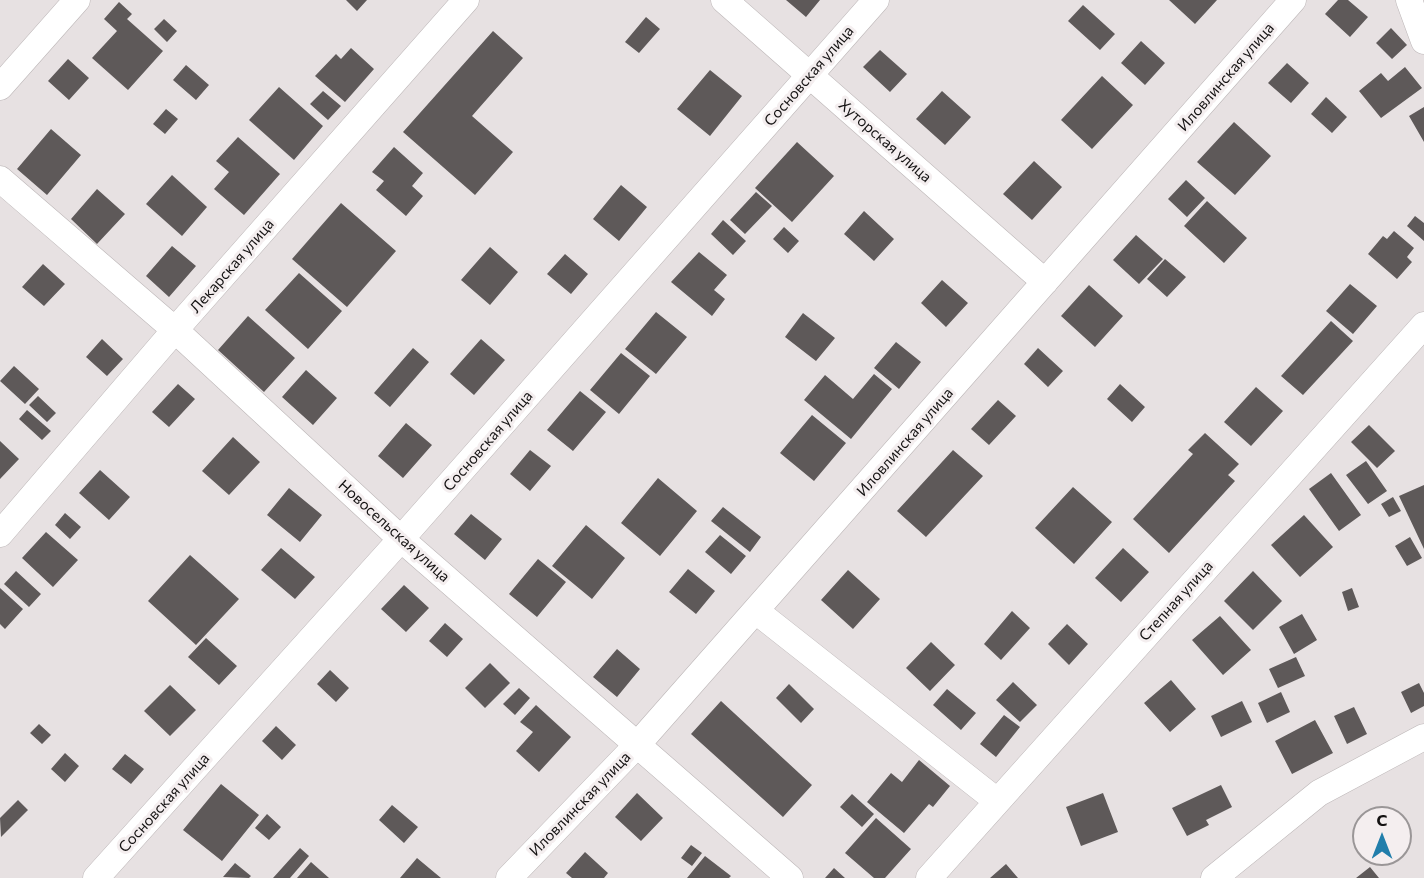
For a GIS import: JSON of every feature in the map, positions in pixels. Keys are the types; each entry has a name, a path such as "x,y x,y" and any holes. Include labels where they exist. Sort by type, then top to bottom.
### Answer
{"street":[{"path":"0,87 77,0"},
{"name":"Лекарская улица","path":"0,534 175,330 466,0"},
{"name":"Хуторская улица","path":"724,0 1045,282"},
{"name":"Сосновская улица","path":"96,878 401,539 876,0"},
{"name":"Иловлинская улица","path":"509,878 637,745 1293,0"},
{"path":"1409,0 1424,40"},
{"name":"Новосельская улица","path":"0,179 175,330 401,539 790,878"},
{"name":"Степная улица","path":"928,878 1424,325"},
{"path":"756,611 997,801"},
{"path":"1214,878 1320,793 1424,737"}],"building":[{"path":"346,0 367,0 357,11"},
{"path":"786,0 820,0 806,17"},
{"path":"1169,0 1217,0 1195,24"},
{"path":"1338,0 1348,0 1368,17 1350,37 1325,14"},
{"path":"119,2 132,14 127,19 163,51 128,90 92,58 117,31 104,19"},
{"path":"1083,5 1115,34 1100,50 1068,21"},
{"path":"646,17 660,29 639,53 625,42"},
{"path":"164,19 177,31 167,42 154,29"},
{"path":"1391,28 1407,45 1392,59 1376,43"},
{"path":"493,31 523,58 472,116 513,152 475,195 403,132"},
{"path":"1141,41 1165,63 1145,85 1121,63"},
{"path":"351,48 374,69 345,102 315,76 336,54 341,59"},
{"path":"880,50 907,74 890,92 863,67"},
{"path":"68,59 89,78 69,100 48,81"},
{"path":"1287,63 1309,83 1291,103 1268,83"},
{"path":"186,65 209,85 196,100 173,80"},
{"path":"1405,67 1422,88 1381,118 1359,91 1381,73 1388,81"},
{"path":"710,70 742,96 710,136 677,109"},
{"path":"1102,76 1133,105 1092,149 1061,120"},
{"path":"279,87 323,126 294,160 249,120"},
{"path":"323,91 341,106 328,120 310,104"},
{"path":"942,91 971,117 945,145 916,119"},
{"path":"1326,97 1347,117 1332,133 1311,114"},
{"path":"1424,107 1424,142 1409,116"},
{"path":"166,109 178,119 165,134 153,124"},
{"path":"1234,122 1271,156 1235,195 1197,162"},
{"path":"51,129 81,155 47,195 17,169"},
{"path":"238,137 280,174 244,215 214,189 229,172 216,161"},
{"path":"797,142 834,176 792,222 755,188"},
{"path":"394,147 423,173 412,186 423,196 406,216 376,190 384,181 372,172"},
{"path":"1034,161 1062,187 1032,220 1003,194"},
{"path":"172,175 207,207 182,236 146,204"},
{"path":"1186,180 1205,198 1187,217 1168,199"},
{"path":"621,185 647,207 619,241 593,219"},
{"path":"97,189 125,214 97,244 71,219"},
{"path":"756,192 772,206 745,234 730,220"},
{"path":"1207,201 1247,238 1224,263 1184,226"},
{"path":"341,203 396,251 347,307 292,259"},
{"path":"864,211 894,239 874,261 844,234"},
{"path":"1415,216 1424,223 1424,241 1407,226"},
{"path":"723,220 746,241 733,255 711,234"},
{"path":"784,227 799,241 788,253 773,239"},
{"path":"1394,231 1414,248 1407,257 1412,262 1397,279 1368,254 1383,236 1387,239"},
{"path":"1136,235 1163,259 1139,284 1113,260"},
{"path":"172,246 196,266 169,297 146,276"},
{"path":"490,247 518,272 490,305 461,280"},
{"path":"699,252 727,275 714,290 725,299 712,316 671,282"},
{"path":"565,254 588,274 571,294 547,274"},
{"path":"1165,259 1186,277 1167,297 1147,279"},
{"path":"43,264 65,284 44,306 22,287"},
{"path":"299,273 342,311 308,349 265,310"},
{"path":"942,280 968,303 946,327 921,303"},
{"path":"1350,284 1377,306 1353,334 1326,311"},
{"path":"1089,285 1123,316 1095,347 1061,316"},
{"path":"656,312 687,337 656,374 625,349"},
{"path":"803,313 835,338 816,361 785,337"},
{"path":"248,316 295,358 264,392 218,350"},
{"path":"1331,321 1353,341 1303,395 1281,376"},
{"path":"102,339 123,359 107,376 86,357"},
{"path":"481,339 505,360 474,395 450,374"},
{"path":"896,342 921,362 899,389 874,368"},
{"path":"413,348 429,362 390,407 374,393"},
{"path":"1038,348 1063,371 1048,387 1024,364"},
{"path":"621,353 650,376 619,414 590,390"},
{"path":"14,366 39,389 25,404 0,381"},
{"path":"306,370 337,398 313,425 282,397"},
{"path":"874,374 892,389 851,439 804,400 825,375 853,399"},
{"path":"178,384 195,399 169,427 152,412"},
{"path":"1120,384 1145,407 1132,422 1107,399"},
{"path":"1256,387 1283,411 1251,446 1224,422"},
{"path":"580,391 606,412 573,451 547,430"},
{"path":"38,396 56,413 47,422 29,405"},
{"path":"998,400 1016,416 989,445 971,429"},
{"path":"27,410 51,431 42,440 19,419"},
{"path":"812,415 846,443 814,481 780,453"},
{"path":"406,423 432,445 403,478 378,456"},
{"path":"1369,425 1395,451 1377,468 1351,442"},
{"path":"1205,433 1239,464 1228,475 1235,481 1169,553 1133,519 1193,454 1188,450"},
{"path":"233,437 260,462 229,495 202,471"},
{"path":"0,441 19,459 0,479"},
{"path":"530,450 551,466 530,491 510,474"},
{"path":"953,450 983,476 926,537 897,511"},
{"path":"1366,461 1387,491 1368,504 1346,475"},
{"path":"100,470 130,497 109,520 79,493"},
{"path":"1331,473 1361,515 1339,531 1309,489"},
{"path":"658,478 697,511 660,556 621,523"},
{"path":"1424,485 1424,549 1399,496"},
{"path":"1073,487 1112,522 1074,564 1035,528"},
{"path":"289,488 322,515 300,542 267,515"},
{"path":"1393,497 1401,511 1389,517 1381,504"},
{"path":"723,507 761,537 750,552 711,521"},
{"path":"65,513 81,527 70,539 55,525"},
{"path":"471,514 502,539 485,560 454,534"},
{"path":"1304,515 1333,547 1300,577 1271,545"},
{"path":"586,525 625,558 592,599 552,566"},
{"path":"46,532 78,560 53,587 22,558"},
{"path":"720,535 746,556 731,574 705,552"},
{"path":"1410,537 1422,558 1407,566 1395,546"},
{"path":"281,548 315,577 295,599 261,570"},
{"path":"1123,548 1149,572 1121,602 1095,578"},
{"path":"190,555 239,599 196,645 148,601"},
{"path":"538,559 566,582 537,617 509,594"},
{"path":"688,569 715,591 696,614 669,592"},
{"path":"848,570 880,599 853,629 821,600"},
{"path":"16,571 41,594 29,607 4,584"},
{"path":"1253,571 1282,601 1253,630 1224,601"},
{"path":"404,585 429,608 406,632 381,609"},
{"path":"0,588 23,609 5,629 0,624"},
{"path":"1352,588 1359,607 1348,611 1342,592"},
{"path":"1012,611 1030,628 1001,660 984,644"},
{"path":"1302,614 1317,640 1294,654 1279,627"},
{"path":"1220,616 1251,650 1223,675 1192,640"},
{"path":"445,623 463,639 447,657 429,641"},
{"path":"1067,624 1088,644 1069,665 1048,644"},
{"path":"206,638 237,666 219,685 188,657"},
{"path":"931,642 955,665 930,691 906,668"},
{"path":"617,649 640,669 617,697 593,677"},
{"path":"1296,657 1305,676 1278,688 1269,669"},
{"path":"490,663 510,683 485,708 465,688"},
{"path":"330,670 349,688 336,702 317,684"},
{"path":"1171,680 1196,709 1170,732 1144,703"},
{"path":"1013,682 1037,705 1020,722 996,700"},
{"path":"1419,683 1424,693 1424,706 1411,713 1401,692"},
{"path":"789,684 814,709 801,723 776,698"},
{"path":"170,685 196,710 170,736 144,711"},
{"path":"519,688 530,698 515,715 503,704"},
{"path":"947,689 976,713 961,730 933,705"},
{"path":"1281,692 1290,712 1267,723 1258,703"},
{"path":"721,701 812,785 783,817 691,734"},
{"path":"1242,701 1252,722 1221,737 1211,716"},
{"path":"536,705 571,737 539,772 516,751 533,732 520,722"},
{"path":"1354,707 1367,734 1347,744 1334,716"},
{"path":"1004,715 1020,727 996,757 980,744"},
{"path":"1315,720 1333,753 1292,774 1275,741"},
{"path":"39,724 51,735 42,744 30,733"},
{"path":"276,726 296,745 282,760 262,741"},
{"path":"65,753 79,766 65,782 51,769"},
{"path":"125,754 144,769 131,784 112,769"},
{"path":"919,760 950,786 933,807 929,804 904,833 867,802 891,773 902,782"},
{"path":"221,784 259,815 222,861 183,830"},
{"path":"1221,785 1232,807 1206,820 1209,825 1187,836 1172,808"},
{"path":"637,793 663,818 641,841 615,817"},
{"path":"1103,793 1118,832 1081,846 1066,807"},
{"path":"852,794 874,814 862,827 840,807"},
{"path":"18,800 28,810 1,837 0,818"},
{"path":"392,805 418,827 404,843 379,820"},
{"path":"267,814 281,827 269,840 255,828"},
{"path":"876,818 911,849 885,878 874,878 845,853"},
{"path":"691,845 702,853 692,866 681,858"},
{"path":"300,848 309,856 290,878 273,878"},
{"path":"585,852 608,873 604,878 572,878 566,873"},
{"path":"705,856 731,876 729,878 687,878"},
{"path":"417,858 441,878 400,878"},
{"path":"311,862 329,878 297,878"},
{"path":"235,863 251,876 249,878 223,877"},
{"path":"1006,864 1018,878 990,878"},
{"path":"1370,867 1379,878 1356,878"},
{"path":"834,868 845,878 825,878"}]}
